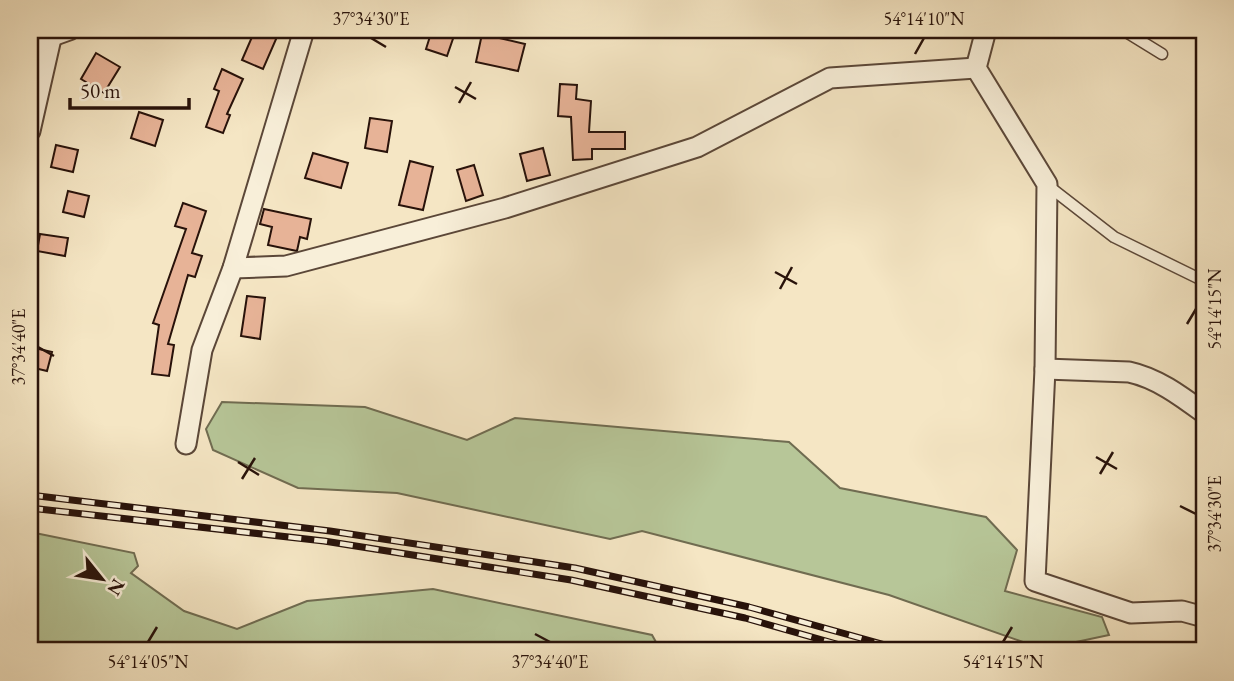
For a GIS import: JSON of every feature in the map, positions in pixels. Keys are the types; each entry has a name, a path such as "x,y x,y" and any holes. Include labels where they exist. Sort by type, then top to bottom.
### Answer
{"street":[{"path":"186,444 202,351 233,268 304,30"},
{"path":"986,30 976,68 1046,184 1045,369 1035,581 1131,612 1182,611 1204,617"},
{"path":"30,44 61,32"},
{"path":"30,131 61,32"},
{"path":"233,268 286,266 505,208 697,147 830,78 976,68"},
{"path":"1045,369 1129,372 1141,375 1154,380 1204,413"}],"lane":[{"path":"1124,30 1162,54"},
{"path":"1046,184 1114,237 1204,281"}],"green space":[{"path":"222,402 365,407 467,440 515,418 789,442 840,488 986,517 1017,550 1005,591 1102,617 1109,635 1043,649 889,595 642,531 610,539 397,493 298,488 213,450 206,429"},
{"path":"30,532 134,553 138,566 131,573 184,611 237,629 307,601 433,589 652,635 661,651 30,651"}],"building":[{"path":"255,30 280,30 263,69 242,60"},
{"path":"432,30 456,30 447,56 426,49"},
{"path":"482,34 525,44 518,71 476,62"},
{"path":"96,53 120,67 104,93 81,79"},
{"path":"222,69 243,79 227,114 230,115 223,133 206,127 219,91 214,89"},
{"path":"560,84 577,85 576,99 591,101 589,132 625,132 625,149 592,149 592,159 573,160 571,117 558,116"},
{"path":"139,112 163,120 155,146 131,138"},
{"path":"370,118 392,121 387,152 365,148"},
{"path":"56,145 78,150 73,172 51,167"},
{"path":"543,148 550,175 527,181 520,154"},
{"path":"313,153 348,163 341,188 305,178"},
{"path":"410,161 433,167 423,210 399,205"},
{"path":"474,165 483,195 466,201 457,170"},
{"path":"68,191 89,196 84,217 63,212"},
{"path":"183,203 206,211 192,253 202,256 195,277 188,275 168,344 174,345 169,376 152,374 159,325 153,323 186,229 175,226"},
{"path":"264,209 311,219 307,239 300,237 297,251 268,245 272,227 260,224"},
{"path":"40,234 68,238 65,256 37,251"},
{"path":"247,296 265,298 260,339 241,336"},
{"path":"30,347 52,352 47,371 30,367"}],"railway":[{"path":"30,495 330,531 575,568 749,607 907,651"},
{"path":"30,508 324,541 571,580 745,618 861,651"}]}
